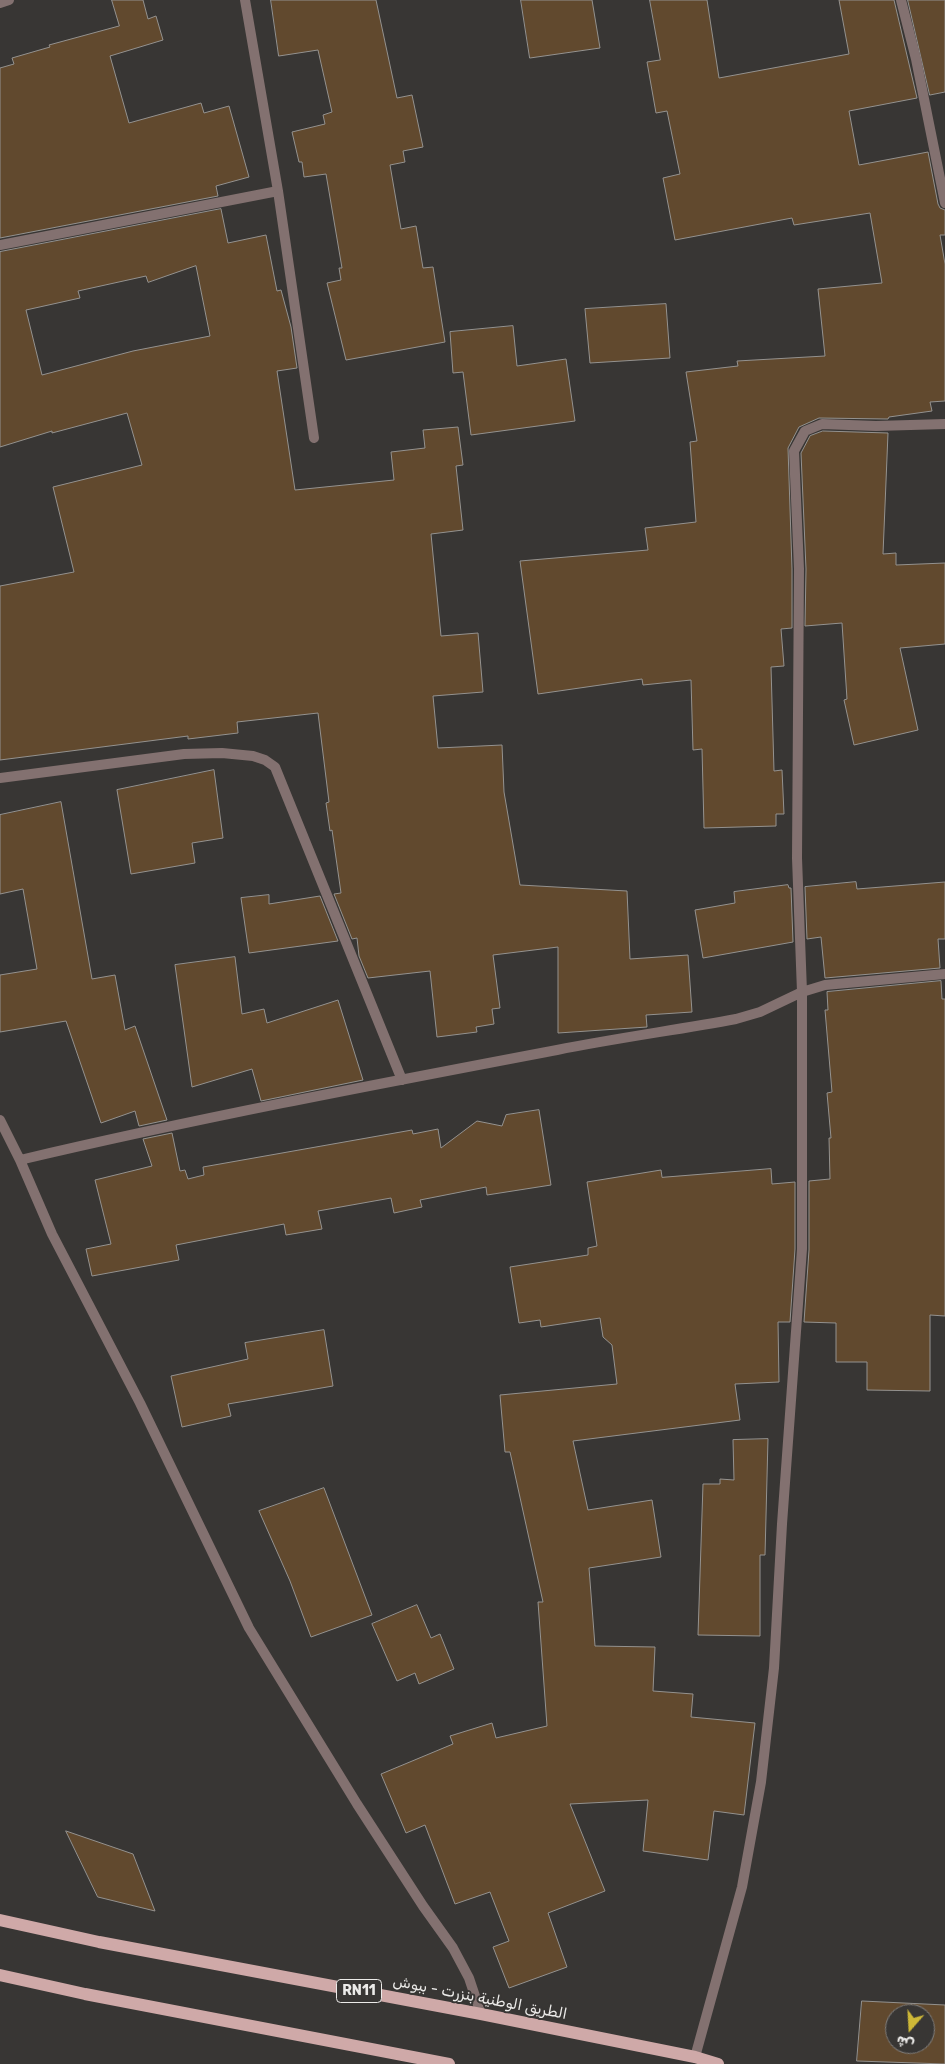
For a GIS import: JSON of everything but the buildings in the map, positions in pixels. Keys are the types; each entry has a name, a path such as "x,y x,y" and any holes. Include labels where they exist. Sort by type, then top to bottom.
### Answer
{"main road":[{"name":"الطريق الوطنية بنزرت - ببوش","path":"0,1920 99,1942 481,2014 695,2057 718,2064"},
{"path":"0,1975 85,1994 449,2064"}],"street":[{"path":"0,3 9,0"},
{"path":"244,0 278,191 314,438"},
{"path":"902,0 916,58 945,203"},
{"path":"0,245 278,191"},
{"path":"695,2057 742,1887 761,1782 774,1668 782,1514 802,1249 802,992 797,858 799,569 794,452 805,431 822,424 876,426 945,424"},
{"path":"0,778 184,754 238,754 265,760 275,768 402,1080"},
{"path":"20,1160 159,1128 323,1094 558,1049 736,1019 760,1012 802,992 825,985 945,974"},
{"path":"0,1120 20,1160 52,1234 140,1403 249,1628 356,1804 453,1948 469,1978 481,2014"}]}
